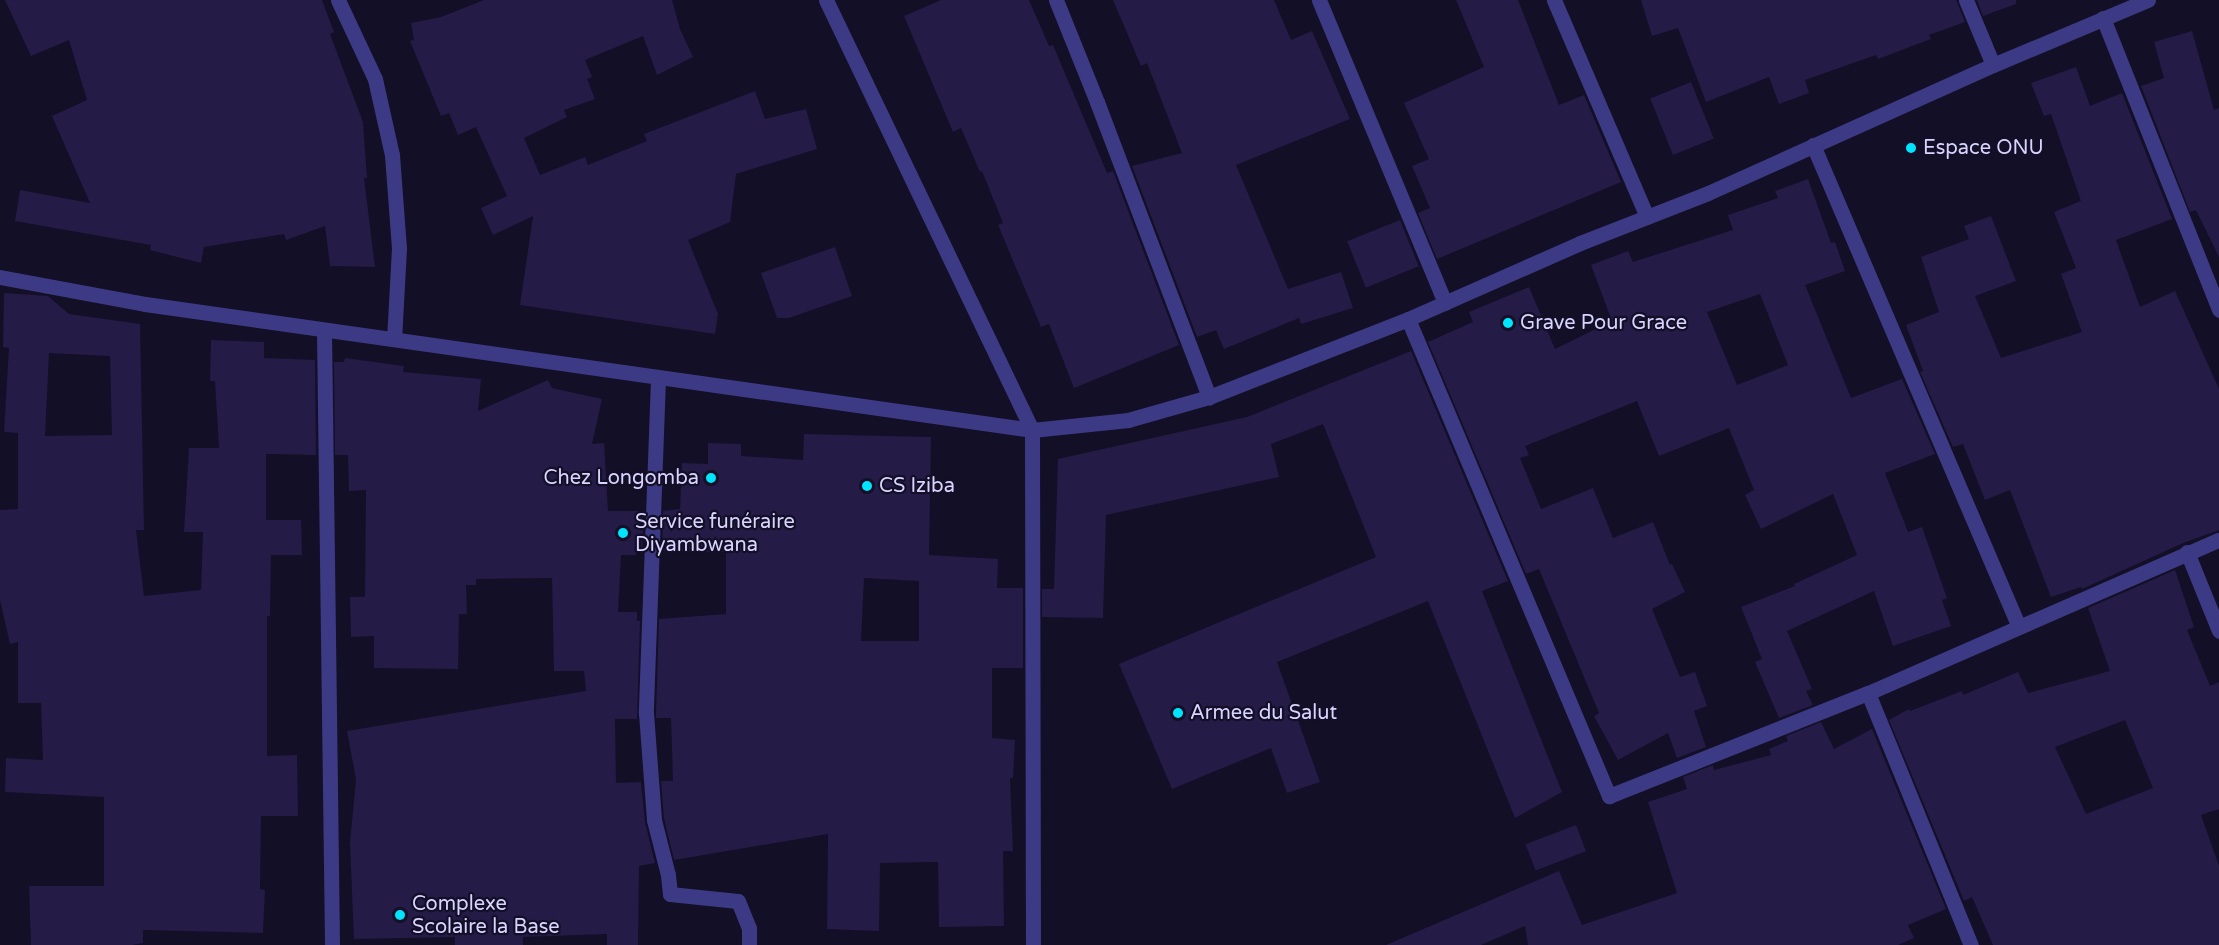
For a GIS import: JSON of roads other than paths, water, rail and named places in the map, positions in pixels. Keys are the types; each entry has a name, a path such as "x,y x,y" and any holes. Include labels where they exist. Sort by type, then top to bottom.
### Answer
{"street":[{"path":"338,0 375,80 392,155 399,248 394,339"},
{"path":"826,0 1032,430 1033,945"},
{"path":"1056,0 1209,397"},
{"path":"1319,0 1445,303"},
{"path":"1554,0 1647,217"},
{"path":"1966,0 1993,65"},
{"path":"0,277 144,304 324,331 1032,430 1128,420 1209,397 1408,319 1708,193 1993,65 2148,0"},
{"path":"2103,18 2219,309"},
{"path":"1813,145 2019,627"},
{"path":"1408,319 1609,796 1868,693 2219,540"},
{"path":"324,331 332,945"},
{"path":"658,379 646,712 654,820 668,875 670,894 738,901 749,928 749,945"},
{"path":"2187,552 2219,631"},
{"path":"1868,693 1971,945"}],"place":[{"name":"Espace ONU","path":"1911,148"},
{"name":"Grave Pour Grace","path":"1508,323"},
{"name":"Chez Longomba","path":"711,478"},
{"name":"CS Iziba","path":"867,486"},
{"name":"Service funéraire Diyambwana","path":"623,533"},
{"name":"Armee du Salut","path":"1178,713"},
{"name":"Complexe Scolaire la Base","path":"400,915"}]}
